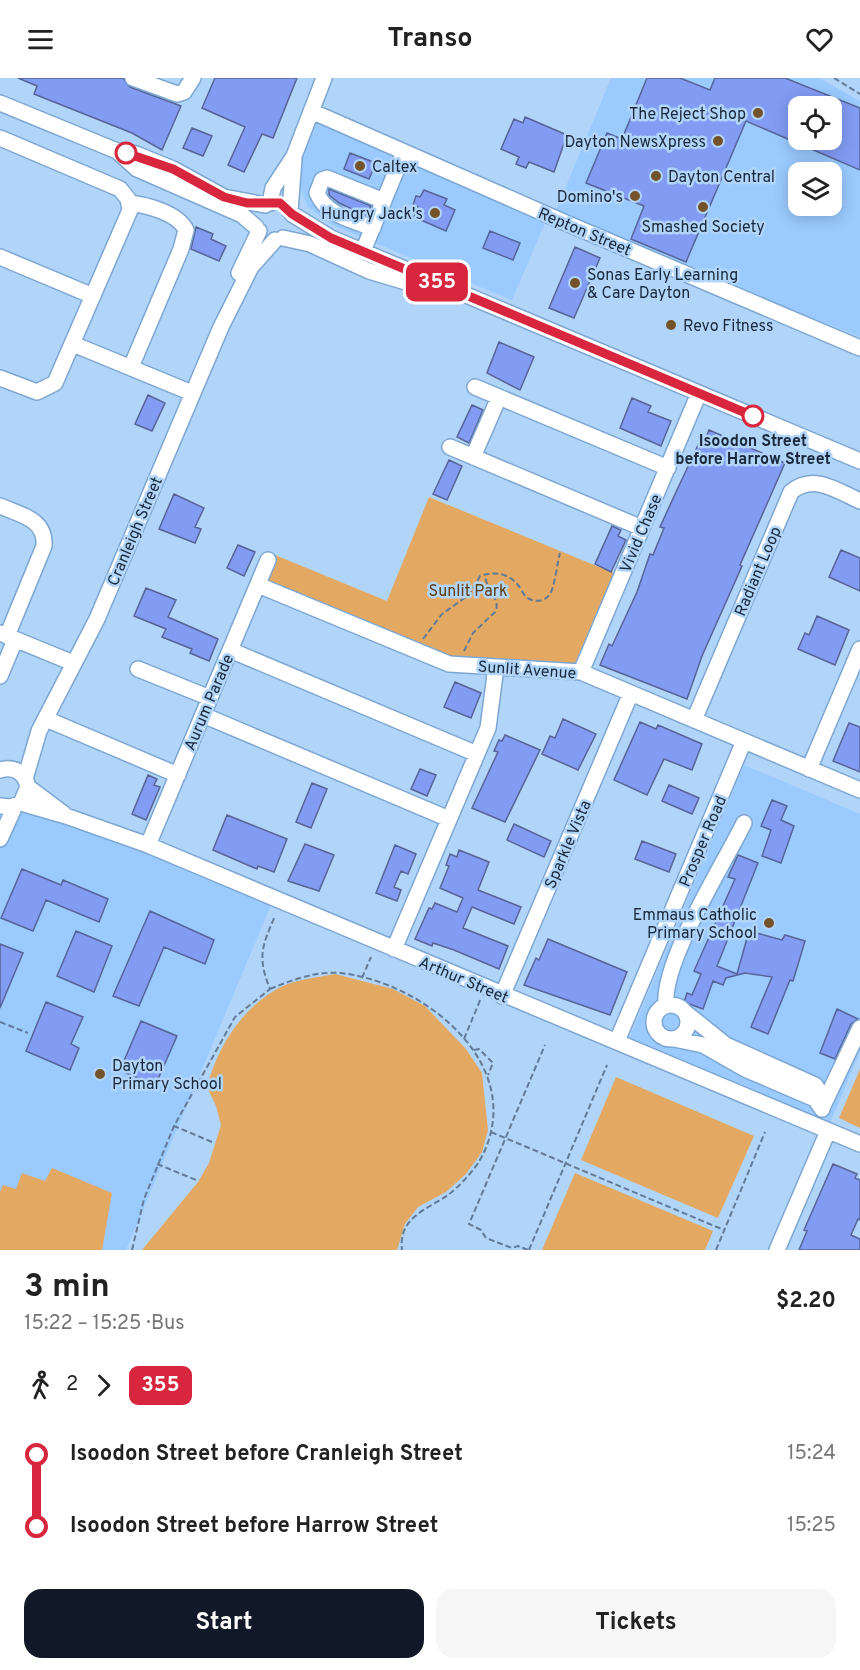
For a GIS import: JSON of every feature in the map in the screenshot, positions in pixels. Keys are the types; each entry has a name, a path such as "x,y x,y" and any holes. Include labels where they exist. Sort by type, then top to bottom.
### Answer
{"street":[{"path":"133,78 177,94 184,92 193,78"},
{"path":"257,229 256,217 267,204 273,188 294,156 324,78"},
{"path":"0,103 117,151 136,154 173,169 224,197 267,204 280,203 291,213 331,238 580,341 860,461"},
{"name":"Repton Street","path":"311,111 860,348"},
{"path":"0,138 120,189 126,193 129,203 128,218 59,377 50,388 36,392 0,378"},
{"path":"117,151 137,169 242,215 266,238 310,244 369,271 453,296 500,319 580,341"},
{"path":"363,251 404,152"},
{"path":"279,239 291,230 294,156"},
{"path":"373,228 332,212 321,203 317,193 322,180 327,178 384,201"},
{"path":"129,203 146,205 179,222 186,230 181,249 131,367"},
{"name":"Cranleigh Street","path":"221,327 227,302 257,229"},
{"name":"Cranleigh Street","path":"12,805 26,783 42,725 97,619 221,327 251,267 279,239"},
{"path":"0,257 93,296"},
{"path":"73,344 192,393"},
{"path":"475,387 668,468"},
{"name":"Vivid Chase","path":"581,672 699,393"},
{"path":"474,457 499,397"},
{"path":"450,447 642,528"},
{"name":"Radiant Loop","path":"694,720 791,492 799,486 815,481 860,501"},
{"path":"0,506 38,523 45,537 44,546 7,636 0,676"},
{"name":"Aurum Parade","path":"148,845 268,560"},
{"name":"Sunlit Avenue","path":"258,585 438,660 496,667 581,672 860,790"},
{"path":"7,636 73,663"},
{"path":"809,769 860,649"},
{"path":"230,650 477,754"},
{"path":"394,949 477,754 490,718 496,667"},
{"path":"138,669 210,698"},
{"name":"Sparkle Vista","path":"502,996 631,693"},
{"path":"203,715 449,819"},
{"path":"42,725 178,775"},
{"name":"Cranleigh Street","path":"3,769 42,725"},
{"name":"Prosper Road","path":"617,1041 744,741"},
{"name":"Arthur Street","path":"3,769 18,771 26,783 66,816"},
{"path":"0,839 12,805"},
{"name":"Arthur Street","path":"12,805 66,816 148,845 502,996 617,1041 860,1144"},
{"path":"666,1005 667,984 690,924 744,823"},
{"path":"666,1005 678,1005 726,1045 814,1085 821,1094 822,1109 815,1099 745,1069 703,1045 658,1033 654,1023 657,1012 666,1005"},
{"path":"674,1039 687,1029 686,1012"},
{"path":"814,1124 860,1028"},
{"path":"777,1250 828,1131"}],"path":[{"path":"834,78 860,94"},
{"path":"425,644 423,639 442,614 470,594 480,576 485,574 504,574 519,586 526,597 539,601 545,600 552,592 560,553"},
{"path":"464,652 473,633 489,621 496,611 496,600 486,585 485,574"},
{"path":"270,989 262,970 262,946 275,916"},
{"path":"362,978 371,957"},
{"path":"132,1250 144,1199 157,1164 174,1126 235,1017 270,989 309,975 325,973 362,978 392,986 425,1003 474,1050 487,1076 492,1094 491,1132 479,1162 447,1195 418,1211 407,1227 402,1250"},
{"path":"464,1039 485,988"},
{"path":"0,1022 28,1033"},
{"path":"545,1045 469,1224 481,1230 486,1238 512,1248 518,1246 529,1250 607,1065"},
{"path":"474,1050 479,1048 493,1063 487,1076"},
{"path":"174,1126 212,1142"},
{"path":"491,1132 724,1230"},
{"path":"716,1250 765,1132"},
{"path":"157,1164 196,1180"}],"shaded area":[{"path":"611,78 819,78 860,101 860,337 555,213"},
{"path":"316,121 548,216 512,300 330,224 307,206 299,184 301,158"},
{"name":"Emmaus Catholic Primary School","path":"744,765 860,814 860,1052 830,1123 629,1039"},
{"name":"Dayton Primary School","path":"21,803 274,898 126,1250 0,1250 0,839"}],"green space":[{"name":"Sunlit Park","path":"429,497 616,574 577,666 451,660 264,583 275,555 387,601"},
{"path":"335,974 393,989 425,1006 466,1049 482,1073 488,1130 482,1152 466,1174 446,1192 418,1207 405,1224 397,1250 142,1250 198,1182 209,1163 221,1125 216,1106 207,1087 218,1056 235,1027 257,1003 285,985"},
{"path":"860,1069 860,1128 839,1118"},
{"path":"616,1077 754,1136 718,1218 581,1160"},
{"path":"52,1168 112,1193 102,1250 0,1250 0,1192 3,1185 16,1189 22,1173 45,1181"},
{"path":"575,1173 713,1231 705,1250 542,1250"}],"building":[{"path":"18,78 123,78 130,87 181,106 162,150 132,133 34,94 37,86"},
{"path":"215,78 297,78 273,138 262,134 244,172 228,165 245,127 202,108"},
{"name":"Dayton Central","path":"647,78 680,78 710,90 715,78 785,78 830,96 788,96 788,139 746,121 686,262 631,239 644,206 586,183 607,133 622,139"},
{"name":"Dayton Central","path":"842,101 860,108 860,170 813,150 842,150"},
{"path":"525,117 567,135 554,172 529,162 526,168 516,164 519,157 501,149 514,119 523,123"},
{"path":"192,128 212,136 203,156 183,148"},
{"name":"Caltex","path":"350,153 376,163 369,179 344,169"},
{"path":"329,189 371,206 367,216 339,203 329,195"},
{"name":"Hungry Jack's","path":"424,190 447,199 444,205 455,210 446,231 414,217 418,207 413,205 416,196 420,197"},
{"path":"196,227 213,234 211,239 226,246 219,261 191,249"},
{"path":"490,231 520,243 513,260 483,248"},
{"name":"Sonas Early Learning & Care Dayton","path":"575,247 600,258 574,318 549,308"},
{"path":"499,342 534,357 520,390 487,373"},
{"path":"148,395 165,403 152,431 135,424"},
{"path":"632,398 651,406 648,412 671,421 661,446 620,428"},
{"path":"472,405 483,410 469,443 457,437"},
{"path":"709,430 785,463 702,656 687,699 600,665 609,644 612,646 637,592 650,554 653,555 664,528 660,527 676,492 699,443 703,445"},
{"path":"449,460 462,466 447,500 433,494"},
{"path":"174,494 204,508 195,527 201,529 195,543 159,529"},
{"path":"612,526 621,530 618,536 626,540 611,572 595,564"},
{"path":"238,545 255,552 244,576 227,568"},
{"path":"841,550 860,558 860,591 829,577"},
{"path":"146,588 176,600 168,617 218,639 209,661 190,653 192,649 162,637 166,629 134,616"},
{"path":"817,616 849,630 835,665 798,649 805,633 809,635"},
{"path":"455,682 481,693 471,718 444,707"},
{"path":"563,719 596,734 578,770 542,754 550,736 555,738"},
{"path":"640,722 656,729 658,725 702,744 692,770 664,759 647,795 614,780"},
{"path":"849,723 860,727 860,772 833,761"},
{"path":"505,735 540,750 505,822 472,808 498,752 494,751 499,740 502,741"},
{"path":"420,769 436,775 427,796 411,789"},
{"path":"148,775 157,779 154,785 160,787 146,820 132,814"},
{"path":"312,783 327,789 311,828 296,822"},
{"path":"669,785 699,798 692,814 662,801"},
{"path":"772,800 787,806 781,820 794,826 781,863 762,856 771,830 761,826"},
{"path":"227,815 287,839 274,872 258,866 257,869 213,850"},
{"path":"514,824 551,841 544,857 507,840"},
{"path":"642,841 676,854 669,872 635,859"},
{"path":"305,844 334,855 319,891 288,881"},
{"path":"395,845 416,854 408,874 401,871 394,887 401,890 397,901 376,893"},
{"path":"459,850 489,862 478,890 521,907 514,924 472,907 463,928 508,946 499,969 454,950 433,943 432,946 415,939 429,908 432,909 435,903 457,912 463,898 440,888 449,866 446,865 450,854 457,857"},
{"path":"738,855 758,863 717,966 737,974 749,931 782,940 785,935 805,941 793,981 790,980 768,1034 751,1027 772,977 745,973 726,978 723,985 713,981 703,1009 684,1002 687,993 692,995 701,974 694,971 735,879 728,877"},
{"path":"22,869 61,885 63,880 108,899 99,922 46,900 33,931 1,918"},
{"path":"150,911 214,940 205,964 164,947 139,1006 113,996"},
{"path":"76,931 112,946 94,992 57,976"},
{"path":"548,939 627,972 610,1015 524,985 536,958 539,960"},
{"path":"0,944 23,953 0,1008"},
{"path":"46,1002 83,1017 71,1044 79,1048 70,1070 26,1051"},
{"path":"837,1009 858,1019 851,1024 835,1059 820,1053"},
{"path":"141,1021 177,1036 155,1086 120,1070"},
{"path":"833,1164 857,1174 855,1178 860,1180 860,1220 858,1219 851,1235 860,1239 860,1250 799,1250 807,1231 804,1230"}],"bus line":[{"name":"355","path":"126,153 136,154 173,169 224,197 247,203 258,202 265,205 275,202 285,205 292,214 331,238 580,341 753,416"}],"place":[{"name":"The Reject Shop","path":"758,113"},
{"name":"Dayton NewsXpress","path":"718,141"},
{"name":"Caltex","path":"360,166"},
{"name":"Dayton Central","path":"656,176"},
{"name":"Domino's","path":"635,196"},
{"name":"Smashed Society","path":"703,207"},
{"name":"Hungry Jack's","path":"435,213"},
{"name":"Sonas Early Learning & Care Dayton","path":"575,283"},
{"name":"Revo Fitness","path":"671,325"},
{"name":"Isoodon Street before Harrow Street","path":"753,416"},
{"name":"Emmaus Catholic Primary School","path":"769,923"},
{"name":"Dayton Primary School","path":"100,1074"}]}
